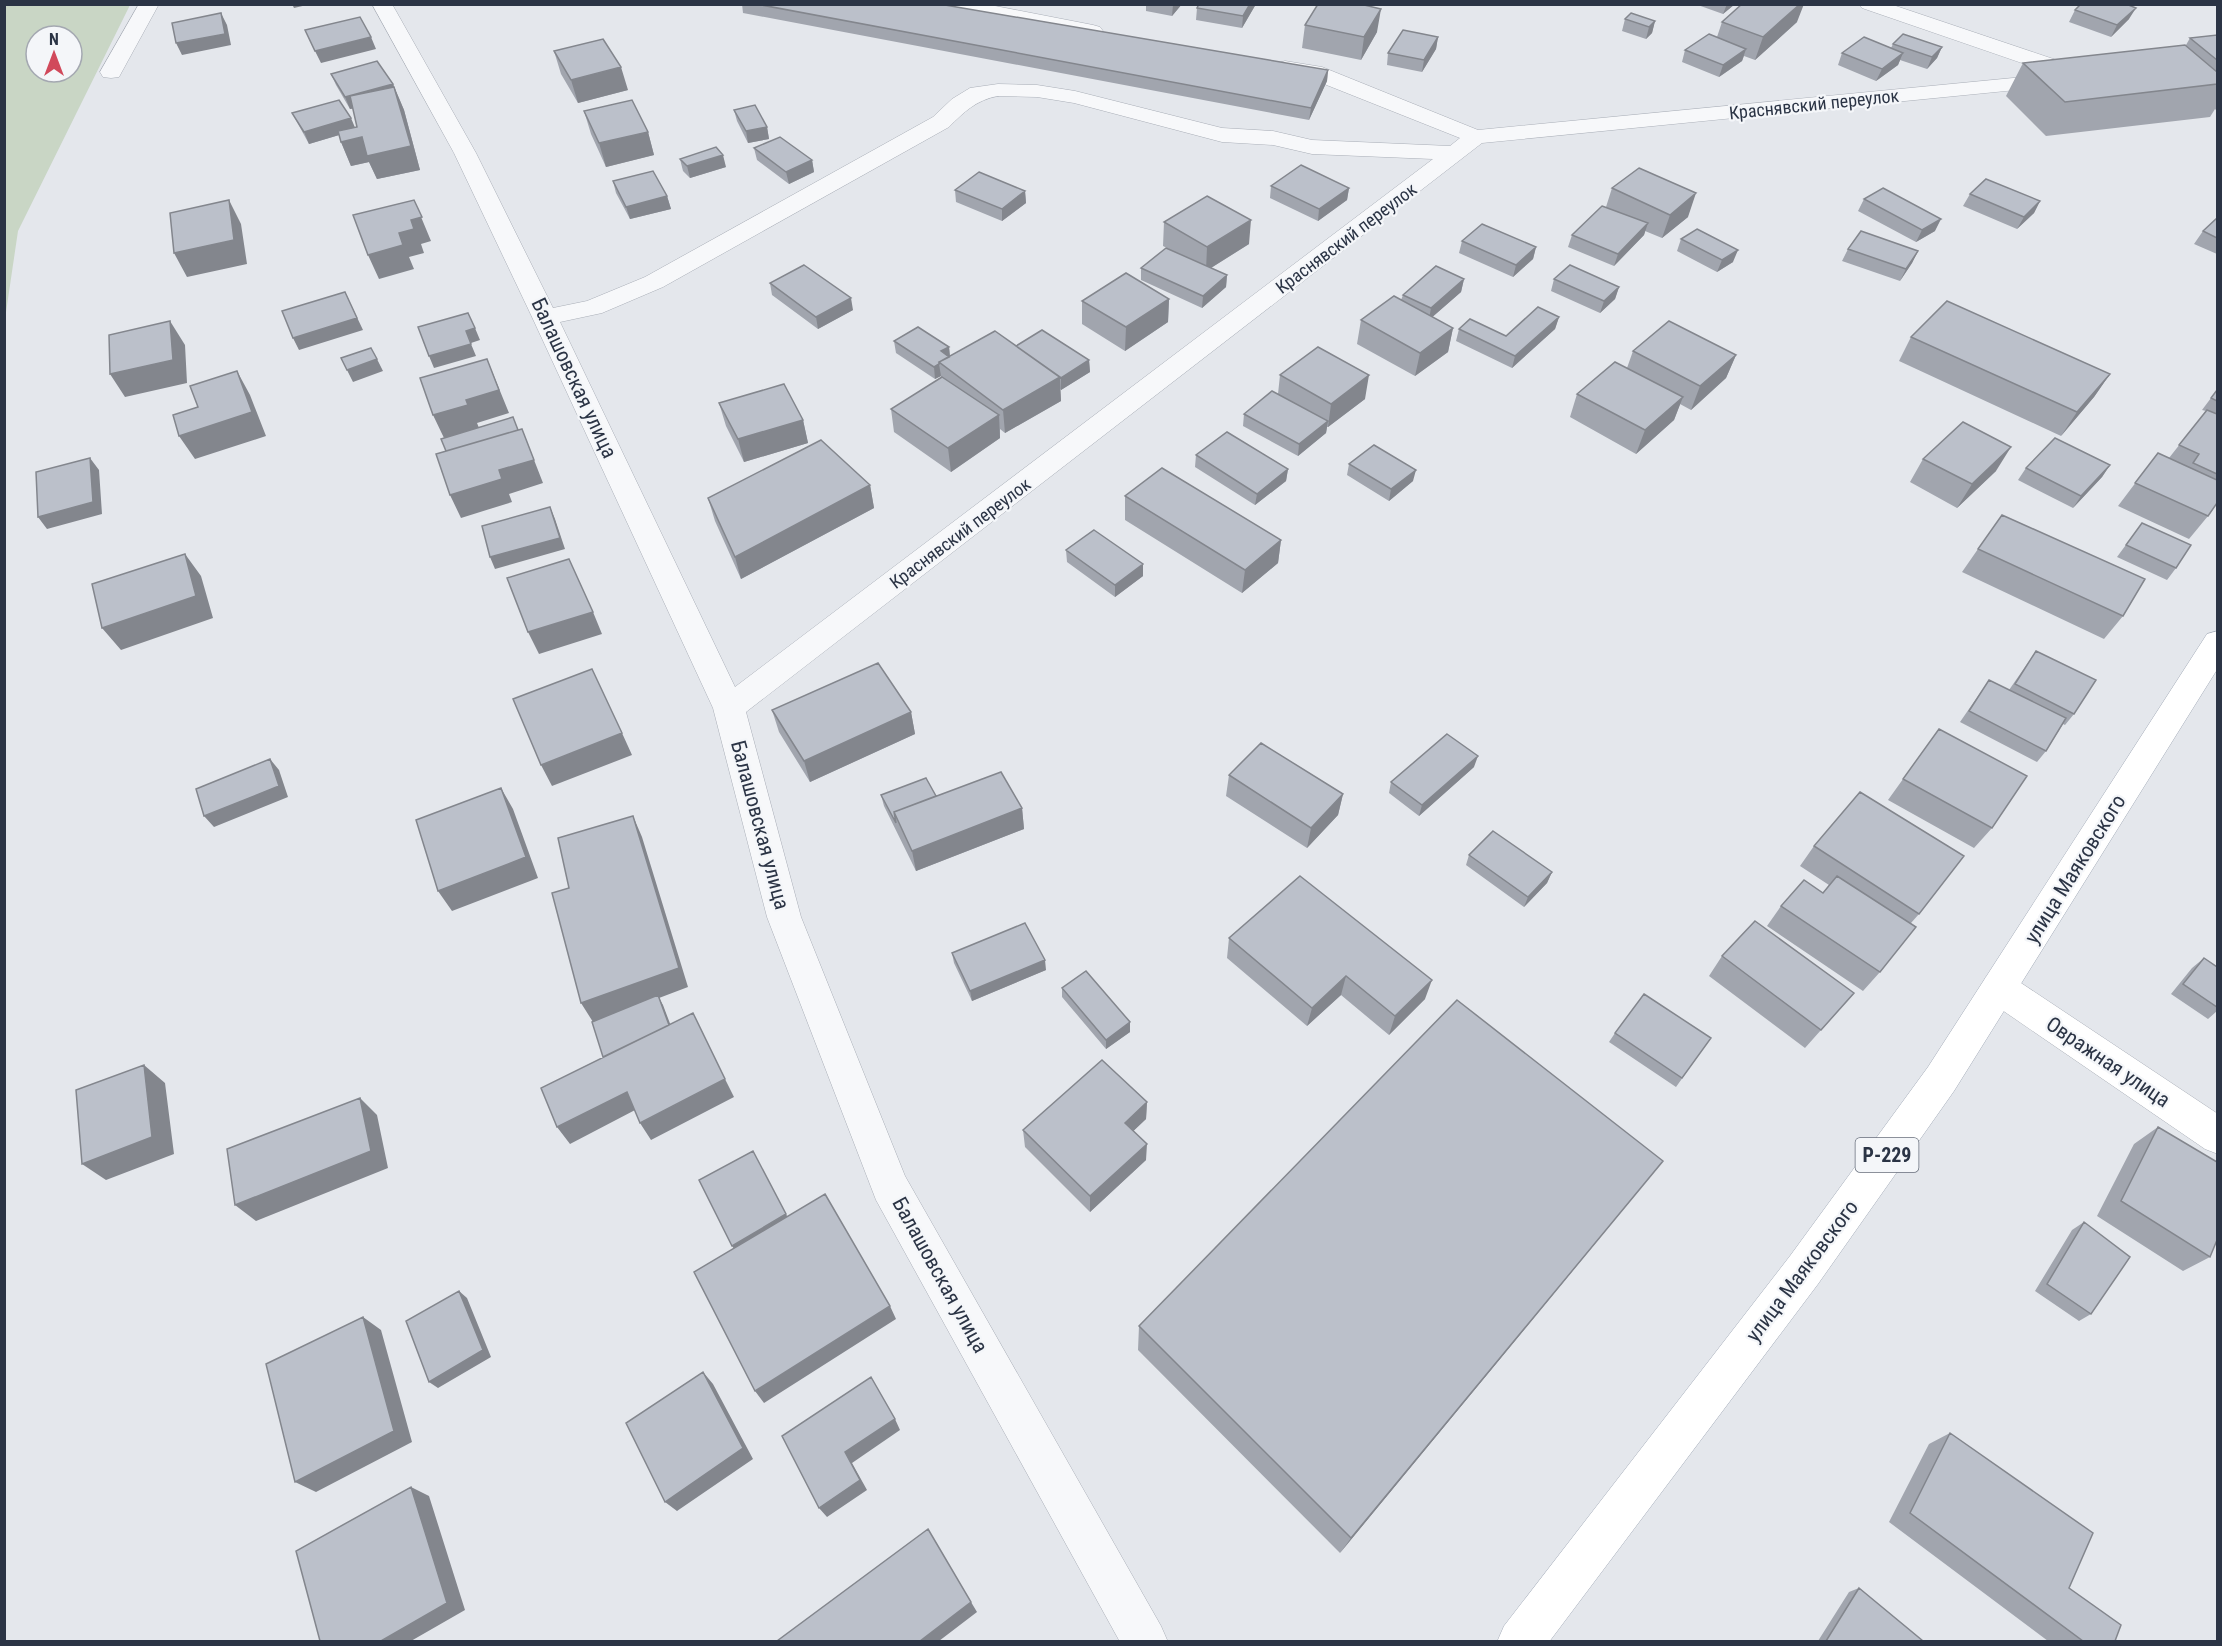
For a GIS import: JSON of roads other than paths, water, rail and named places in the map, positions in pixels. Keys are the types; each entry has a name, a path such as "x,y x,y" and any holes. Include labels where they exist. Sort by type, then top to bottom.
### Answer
{"main road":[{"name":"улица Маяковского","path":"1520,1641 1804,1270 1941,1079 2217,642"},
{"name":"Овражная улица","path":"1999,988 2217,1136"}],"street":[{"path":"111,72 149,4"},
{"name":"Балашовская улица","path":"382,4 465,153 729,708 784,917 890,1187 1145,1641"},
{"path":"950,4 1115,35"},
{"name":"Краснявский переулок","path":"729,708 1467,145 2090,77 1869,4"},
{"path":"1267,63 1314,72 1467,145"},
{"path":"545,317 593,308 654,282 941,123 960,104 978,93 998,90 1037,91 1066,96 1222,135 1274,138 1312,147 1467,145"}]}
